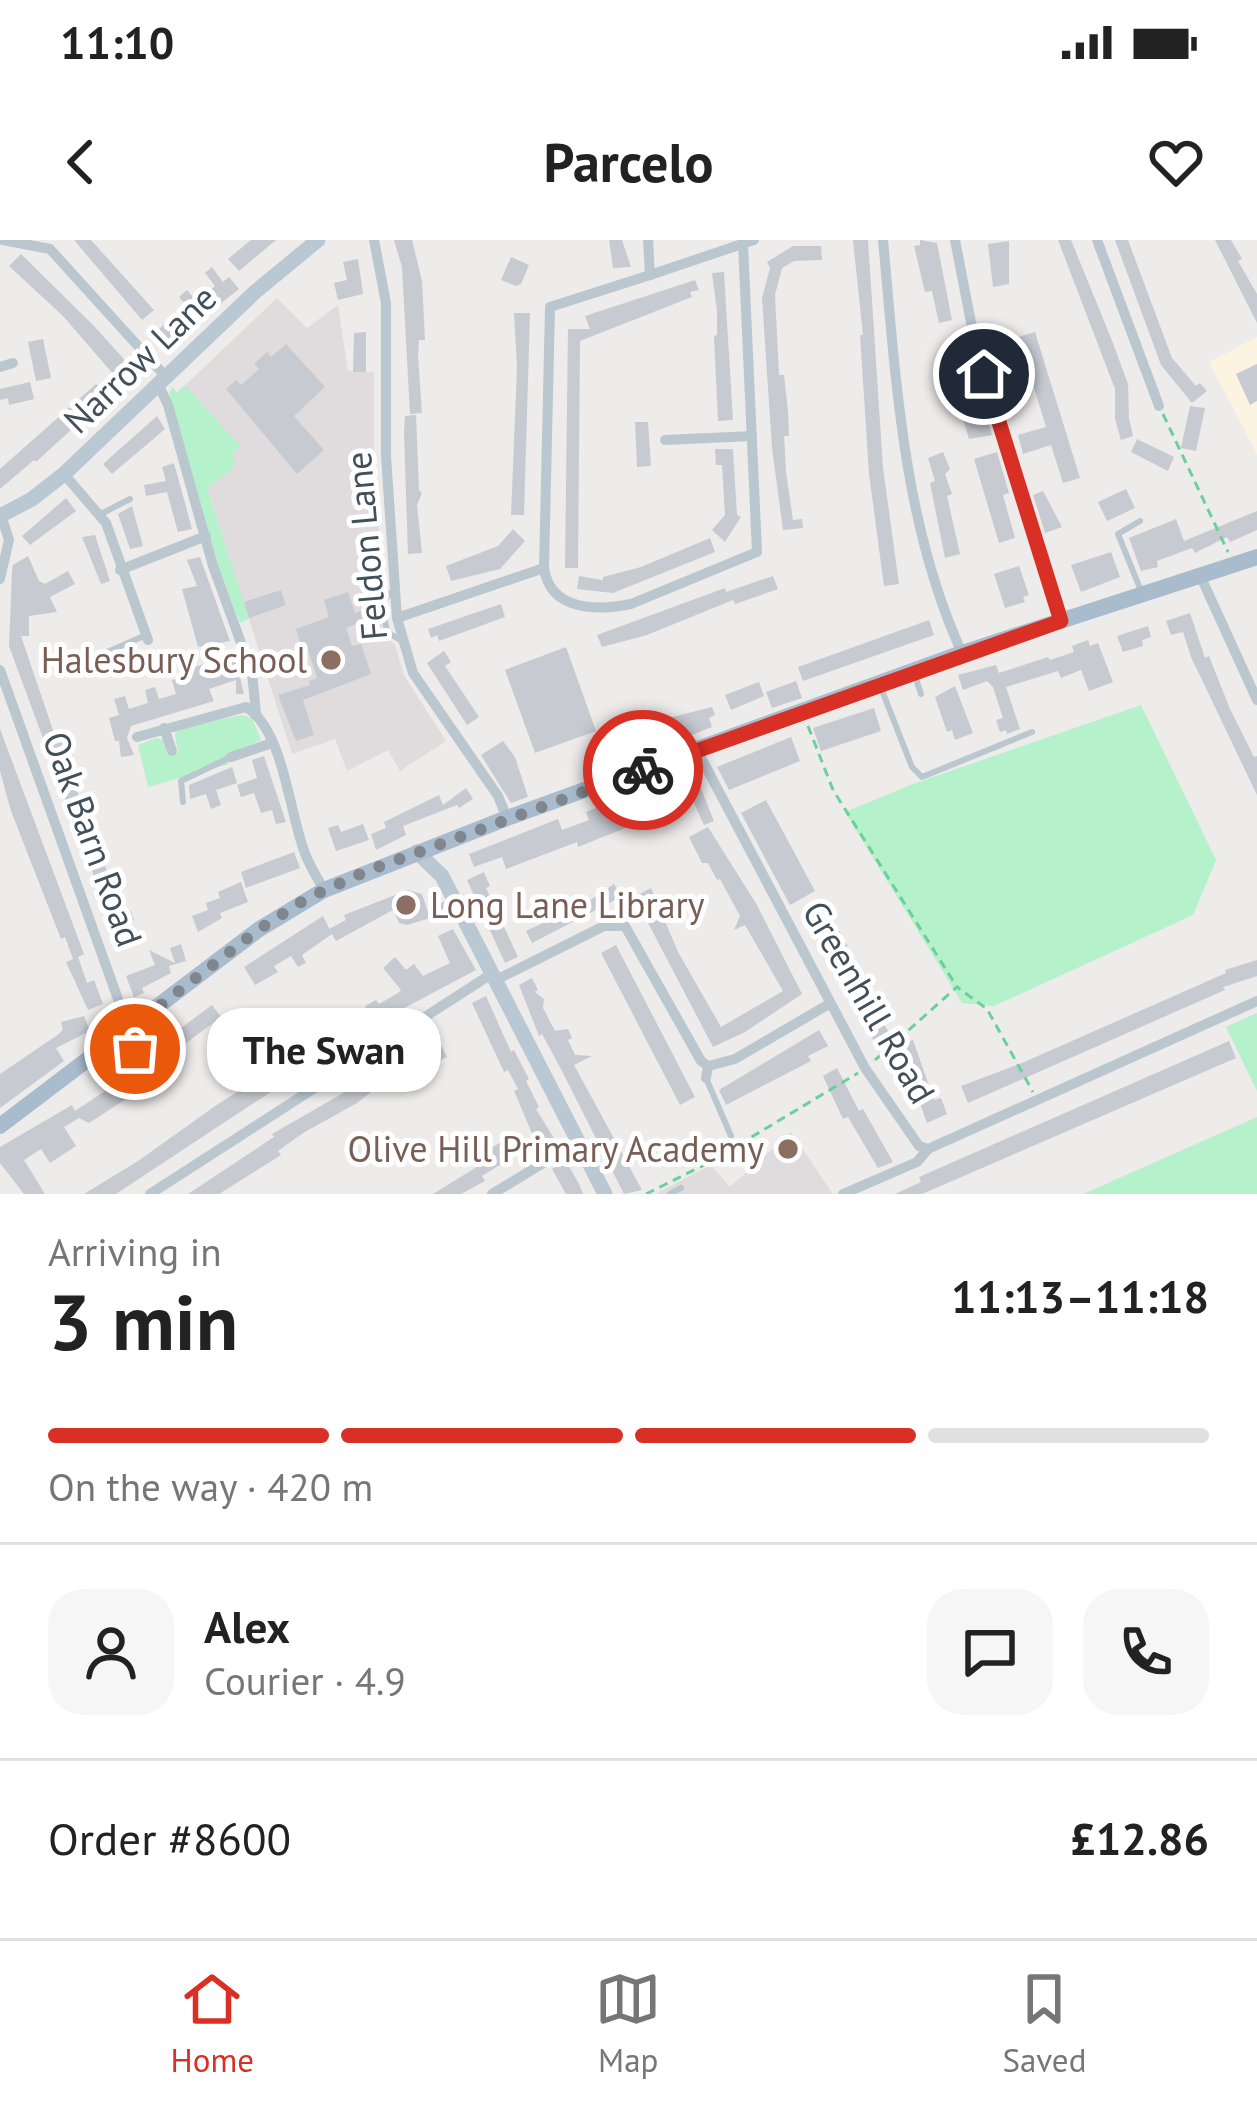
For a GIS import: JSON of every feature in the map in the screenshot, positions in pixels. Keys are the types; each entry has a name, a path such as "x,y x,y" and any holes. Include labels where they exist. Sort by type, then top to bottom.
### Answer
{"main road":[{"path":"0,1126 258,930 324,890 507,818 962,653 1257,556"}],"street":[{"path":"3,240 50,248 163,382 206,536 252,673 256,713 272,743 305,855 324,890"},
{"name":"Narrow Lane","path":"1,516 64,474 255,292 318,240"},
{"name":"Feldon Lane","path":"374,240 386,304 386,456 393,592 402,640 413,673 498,796 507,818"},
{"path":"648,240 650,275"},
{"path":"883,240 900,421 933,585 962,653"},
{"path":"956,240 974,338 1061,621"},
{"path":"1097,240 1159,406"},
{"path":"749,242 758,552 631,604 612,608 580,605 549,589 544,568 550,307 650,275 749,242"},
{"path":"665,440 752,436"},
{"path":"64,474 106,523 147,638"},
{"path":"0,579 9,540 1,516"},
{"path":"120,570 206,536"},
{"path":"397,618 544,568"},
{"path":"1199,573 1257,700"},
{"name":"Oak Barn Road","path":"0,670 132,1028"},
{"path":"137,736 246,707 256,713"},
{"path":"164,728 172,751"},
{"path":"231,758 272,743"},
{"name":"Greenhill Road","path":"697,750 866,1068 920,1146 928,1149 1257,1001"},
{"path":"439,844 442,876"},
{"path":"416,852 442,876 605,1194"},
{"path":"150,1194 495,977 604,926 625,926 707,1072 830,1004"},
{"path":"492,1194 578,1142"},
{"path":"843,1194 917,1162 928,1149"}],"lane":[{"path":"99,515 130,499"},
{"path":"1140,521 1118,534 1142,594"},
{"path":"393,592 382,602 387,632 402,640"},
{"path":"96,657 147,638"},
{"path":"914,672 921,694"},
{"path":"880,685 912,767 922,776 1032,732"},
{"path":"183,802 181,781 231,758"},
{"path":"433,911 454,899"},
{"path":"91,1061 113,1065 157,1034 148,1015"},
{"path":"707,1072 731,1136"},
{"path":"670,1194 681,1188"}],"path":[{"path":"1159,406 1234,565"},
{"path":"803,713 833,790 958,987 987,1009 1037,1100"},
{"path":"646,1194 710,1162 866,1068 958,987"}],"shaded area":[{"path":"277,298 307,328 338,305 348,371 374,372 374,466 383,587 376,597 384,636 395,645 404,675 446,741 400,771 388,750 347,771 335,739 292,754 177,393"},
{"path":"1257,337 1257,454 1209,362"},
{"name":"Olive Hill Primary Academy","path":"791,1132 833,1194 655,1194 711,1165 730,1187"}],"green space":[{"path":"185,385 240,446 231,455 235,459 231,470 207,488 249,618 240,623 219,569 169,393"},
{"path":"1141,705 1216,860 1193,915 994,1006 962,1003 845,812"},
{"path":"242,715 252,718 261,740 227,755 229,764 148,787 138,745 157,738 163,740 168,754 178,752 175,734 180,728"},
{"path":"1257,1013 1257,1091 1226,1027"},
{"path":"1257,1117 1257,1194 1083,1194"}],"building":[{"path":"74,240 91,240 154,310 142,320"},
{"path":"251,240 276,240 239,271 228,259"},
{"path":"394,240 412,240 422,281 425,340 419,340 418,356 422,413 410,414 402,267"},
{"path":"609,240 622,240 631,267 613,268"},
{"path":"853,240 868,240 883,468 899,584 884,586 869,474"},
{"path":"920,240 937,243 952,320 939,323 932,291 925,292 914,246"},
{"path":"1058,240 1071,240 1111,338 1128,384 1133,436 1121,440 1115,389"},
{"path":"1115,240 1128,240 1172,358 1196,386 1200,383 1207,391 1192,403 1161,365"},
{"path":"1215,240 1231,240 1242,259 1238,261 1257,294 1257,323"},
{"path":"1009,241 1009,284 993,287 988,244"},
{"path":"793,246 821,246 822,260 794,261 782,268 775,295 779,375 784,375 788,412 786,472 793,520 802,519 803,528 783,530 762,298 770,268 767,262"},
{"path":"21,254 141,378 127,390 63,316 9,266"},
{"path":"511,257 529,265 516,286 501,280"},
{"path":"358,259 363,294 338,300 334,283 347,280 343,262"},
{"path":"212,267 223,282 229,277 239,289 218,301 166,349 153,335 185,304 179,297 187,290 197,302 215,286 205,273"},
{"path":"724,272 733,420 718,421 712,273"},
{"path":"695,280 699,290 690,292 692,297 580,341 578,568 565,568 568,329 590,329 585,316"},
{"path":"514,313 530,313 524,515 511,515 517,368"},
{"path":"366,332 366,372 353,372 354,333"},
{"path":"1035,332 1080,478 1063,483 1051,445 1023,454 1018,435 1046,427 1032,381 1004,389 998,371 1026,363 1018,337"},
{"path":"43,339 51,378 36,381 28,342"},
{"path":"286,344 325,387 294,416 324,450 297,474 226,389 236,380 241,385 259,369 254,364 267,352 271,357"},
{"path":"961,361 973,404 982,401 992,435 969,439 947,365"},
{"path":"1257,364 1257,401 1250,405 1236,374"},
{"path":"30,382 34,399 9,405 8,398 0,400 0,389"},
{"path":"96,384 108,396 0,489 0,469"},
{"path":"1190,406 1205,408 1196,451 1181,448"},
{"path":"416,415 422,553 408,554 404,432 405,416"},
{"path":"157,416 165,429 112,474 103,464"},
{"path":"635,422 648,422 651,466 637,467"},
{"path":"1137,439 1174,457 1168,471 1131,452"},
{"path":"715,449 733,449 737,515 741,517 725,542 712,530 725,515 722,465 716,465"},
{"path":"943,452 950,469 945,474 952,494 947,496 960,554 945,558 928,458"},
{"path":"997,452 1015,538 999,543 974,459"},
{"path":"174,463 192,529 178,532 167,492 146,496 144,485 166,481 162,467"},
{"path":"1126,489 1135,508 1107,521 1098,502"},
{"path":"1043,491 1062,527 1045,533 1033,495"},
{"path":"66,498 76,511 30,545 22,536"},
{"path":"132,506 143,546 130,549 118,514"},
{"path":"1257,511 1257,530 1230,542 1227,537 1195,553 1192,548 1141,571 1129,538 1176,519 1184,541"},
{"path":"513,529 525,541 500,569 451,581 446,566 498,546"},
{"path":"95,535 110,581 101,584 82,537"},
{"path":"710,538 715,552 613,593 577,589 579,576 603,580"},
{"path":"1111,552 1120,577 1081,592 1071,565"},
{"path":"28,556 39,581 45,584 68,571 75,584 50,597 57,612 29,616 29,636 21,636 56,739 60,737 66,757 73,755 78,779 73,780 123,914 131,911 134,920 113,928 9,646 13,565"},
{"path":"200,557 230,641 198,647 182,589 197,586 187,560"},
{"path":"1019,566 1029,595 1023,597 1025,602 1005,608 994,574"},
{"path":"773,576 778,589 735,604 733,600 647,635 602,647 597,635 725,588 726,592"},
{"path":"281,590 286,605 249,618 244,602"},
{"path":"348,592 355,613 361,611 365,621 346,628 352,646 361,644 371,674 303,700 314,735 296,741 278,695 310,685 317,678 296,629 329,617 324,600"},
{"path":"501,604 505,617 439,641 437,635 431,638 428,629"},
{"path":"1190,613 1205,658 1209,656 1230,709 1257,756 1257,795 1183,632 1171,635 1166,621"},
{"path":"929,620 934,635 803,681 798,667"},
{"path":"1148,626 1151,637 1142,640 1143,646 1123,652 1117,636"},
{"path":"1088,640 1090,646 1098,643 1113,682 1089,691 1081,670 1061,678 1058,671 1006,687 1020,729 1007,734 1000,732 996,720 1003,718 993,687 987,681 963,690 958,675 996,665 999,673 1050,660 1074,652 1072,646"},
{"path":"566,647 596,731 535,753 505,670"},
{"path":"444,651 451,662 445,666 479,717 467,725 427,663"},
{"path":"234,653 244,694 236,694 236,680 209,689 214,701 131,726 127,738 134,755 121,757 109,718 119,715 114,699 125,696 129,709 148,703 145,690 155,687 159,699 176,694 172,680 192,675 190,669 203,664 208,677 228,670 224,657"},
{"path":"796,681 802,698 772,708 766,692"},
{"path":"759,682 764,696 731,710 725,695"},
{"path":"955,686 973,733 955,740 952,730 947,732 935,697"},
{"path":"712,707 712,727 613,766 602,735"},
{"path":"874,708 881,731 821,751 813,728"},
{"path":"0,729 84,954 78,957 87,983 94,980 103,1004 88,1010 66,962 73,959 65,937 61,939 11,811 0,771"},
{"path":"791,737 800,761 729,790 717,767"},
{"path":"503,741 515,757 528,797 511,803 481,755"},
{"path":"264,756 286,822 276,824 272,810 261,813 254,793 241,797 237,785 257,778 252,760"},
{"path":"232,767 237,783 216,790 221,805 211,809 206,794 190,799 189,785"},
{"path":"693,769 714,821 704,825 693,801 578,847 577,842 506,869 502,857 474,867 469,854 558,819 562,830 589,820 586,812"},
{"path":"466,788 473,799 403,826 406,835 376,850 371,834 386,828 384,822 439,795 443,805"},
{"path":"766,800 815,891 790,905 741,813"},
{"path":"363,824 369,840 336,851 328,828 338,825 341,832"},
{"path":"708,827 757,905 802,994 713,1047 638,895 651,888 678,952 721,1027 783,991 745,925 734,930 740,916 689,837"},
{"path":"294,852 300,868 246,888 241,872"},
{"path":"484,872 490,886 486,888 518,957 505,963 467,880"},
{"path":"241,882 248,902 220,913 222,918 198,932 192,916 208,910 206,903 220,898 218,892"},
{"path":"614,884 621,897 532,943 526,931 575,908 571,902 579,898 583,905"},
{"path":"408,890 422,894 430,918 407,925 399,923 393,910 336,941 329,929 346,920 344,915"},
{"path":"826,907 847,945 850,956 845,972 859,966 868,983 861,986 892,1038 877,1046 805,918"},
{"path":"323,916 332,934 302,955 306,963 298,967 291,956 274,966 278,972 255,985 244,967"},
{"path":"453,929 476,970 372,1025 116,1194 84,1194 353,1020 367,1010 365,1006 398,993 401,990 383,968 395,957 406,970 414,964 423,976 450,963 438,936"},
{"path":"181,944 186,961 169,966 171,973 134,997 126,976 155,965 149,950 175,963 170,948"},
{"path":"616,945 695,1097 680,1105 601,953"},
{"path":"1257,960 1257,976 1223,987 1225,990 968,1103 961,1086"},
{"path":"532,978 555,1031 568,1029 575,1055 592,1056 574,1065 642,1190 624,1194 562,1071 542,1034 539,1036 519,985"},
{"path":"486,996 529,1079 536,1109 555,1140 546,1144 537,1145 514,1091 518,1089 508,1070 504,1072 472,1003"},
{"path":"212,1005 221,1017 182,1046 173,1034"},
{"path":"84,1016 90,1031 56,1048 64,1061 0,1108 0,1074 59,1034 61,1022"},
{"path":"819,1030 828,1046 808,1056 811,1061 726,1105 719,1090"},
{"path":"438,1039 447,1057 371,1092 303,1133 278,1151 281,1155 219,1194 188,1194 394,1057 408,1049 411,1054"},
{"path":"913,1040 934,1100 941,1098 947,1114 927,1123 899,1045"},
{"path":"1229,1041 1236,1058 922,1194 895,1194 921,1182 919,1177"},
{"path":"151,1047 164,1068 143,1080 119,1071"},
{"path":"837,1068 893,1162 878,1168 848,1117 843,1119 823,1076"},
{"path":"120,1081 129,1097 89,1123 79,1118 64,1127 76,1146 50,1163 41,1149 24,1160 45,1194 24,1194 0,1163 0,1147 72,1105 75,1111"},
{"path":"507,1138 521,1152 482,1176 485,1181 461,1194 433,1194 480,1165 476,1158"},
{"path":"566,1161 583,1194 566,1194 552,1169"}],"way so far":[{"path":"135,1049 157,1034 148,1015 306,899 367,871 643,770"}],"place":[{"name":"Halesbury School","path":"331,660"},
{"name":"Long Lane Library","path":"406,905"},
{"name":"The Swan","path":"135,1049"},
{"name":"Olive Hill Primary Academy","path":"788,1149"}],"route":[{"path":"643,770 1061,621 984,374"}]}
